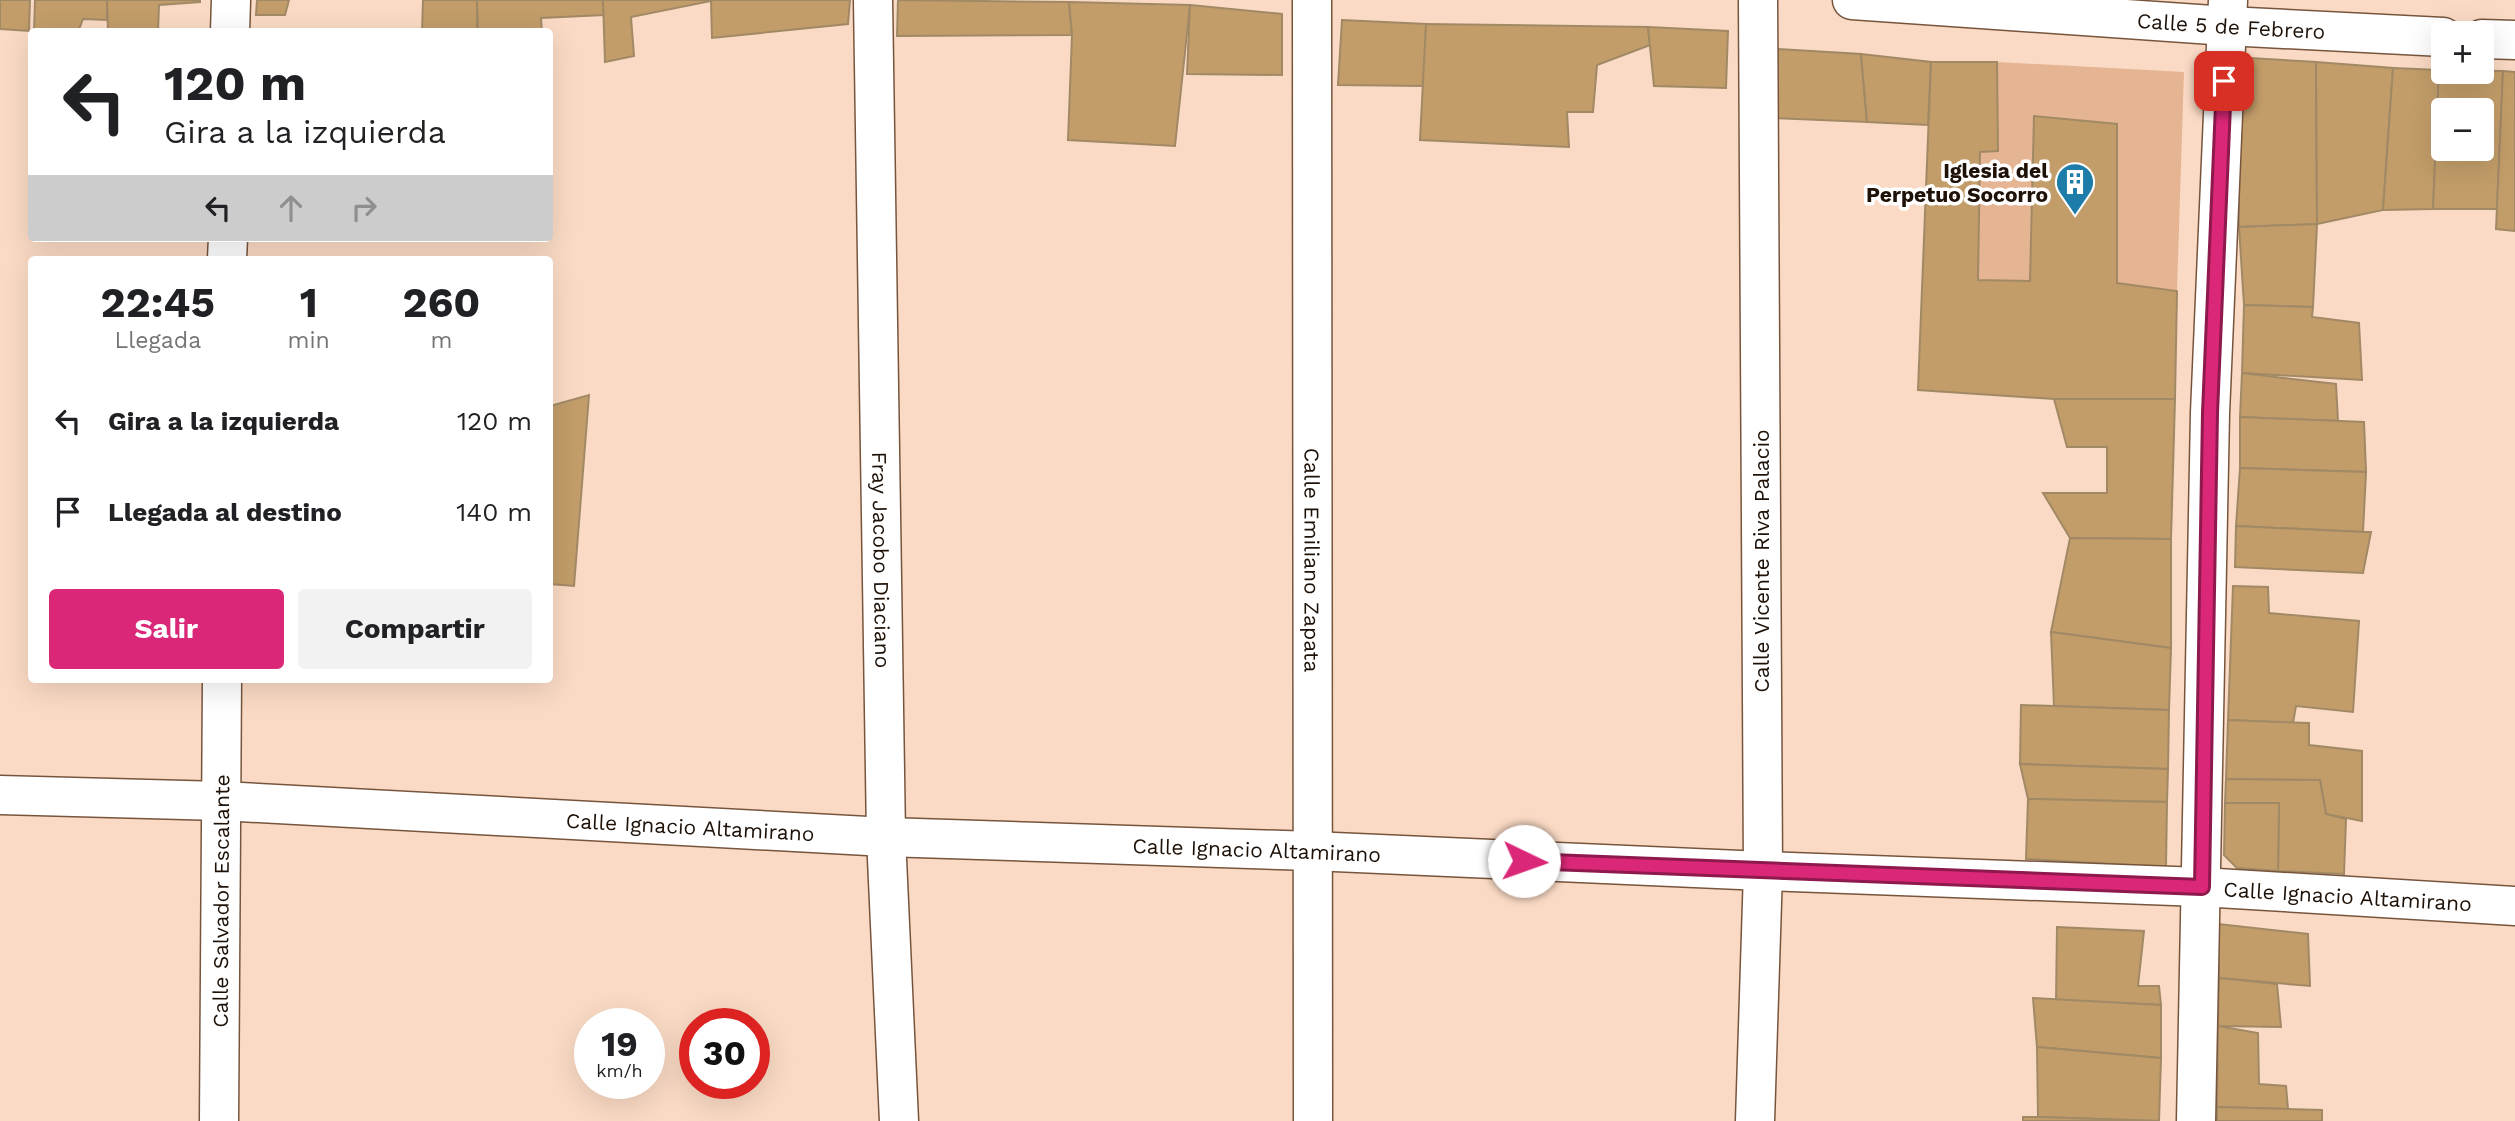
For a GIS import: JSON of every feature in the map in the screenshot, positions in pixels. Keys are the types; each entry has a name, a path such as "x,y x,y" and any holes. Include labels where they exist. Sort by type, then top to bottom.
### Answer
{"street":[{"path":"230,28 231,0"},
{"name":"Fray Jacobo Diaciano","path":"873,0 886,837 899,1121"},
{"name":"Calle Emiliano Zapata","path":"1312,0 1313,1121"},
{"name":"Calle Vicente Riva Palacio","path":"1755,1121 1763,871 1758,0"},
{"name":"Calle 5 de Febrero","path":"1852,0 2227,13 2431,36"},
{"path":"2196,1121 2210,413 2227,13"},
{"path":"2494,39 2515,40"},
{"name":"Calle Salvador Escalante","path":"219,1121 222,683"},
{"name":"Calle Ignacio Altamirano","path":"0,795 221,801 886,837 1312,851 2202,887 2515,906"}],"shaded area":[{"path":"1997,62 2184,72 2177,291 2117,283 2117,124 2034,116 2030,281 1978,280 1980,152 1998,151"}],"building":[{"path":"0,0 30,0 28,31 0,29"},
{"path":"35,0 107,0 107,20 83,19 80,28 34,28"},
{"path":"107,0 200,0 159,5 158,28 108,28"},
{"path":"257,0 289,0 285,15 256,15"},
{"path":"423,0 477,0 477,28 422,28"},
{"path":"477,0 603,0 604,15 541,18 542,28 478,28"},
{"path":"603,0 711,1 631,17 634,56 605,62"},
{"path":"711,0 850,0 848,24 712,38"},
{"path":"898,0 1069,2 1072,35 897,36"},
{"path":"1069,2 1190,5 1175,146 1068,140 1072,35"},
{"path":"1190,5 1282,14 1282,75 1187,74"},
{"path":"1342,20 1426,24 1425,86 1338,85"},
{"path":"1426,24 1648,27 1650,45 1597,65 1593,112 1567,112 1569,147 1420,140"},
{"path":"1648,27 1728,31 1726,88 1654,86"},
{"path":"1778,49 1861,54 1867,122 1770,118"},
{"path":"1861,54 1931,62 1928,125 1867,122"},
{"path":"2250,58 2316,62 2317,224 2239,227 2239,69"},
{"name":"Iglesia del Perpetuo Socorro","path":"1931,62 1997,62 1998,151 1980,152 1978,280 2030,281 2034,116 2117,124 2117,283 2177,291 2175,399 2054,399 1918,390"},
{"path":"2316,62 2393,68 2383,210 2317,224"},
{"path":"2393,68 2431,70 2431,84 2438,84 2438,98 2431,98 2431,161 2435,161 2433,209 2383,210"},
{"path":"2494,71 2503,71 2497,209 2433,209 2435,161 2494,161 2494,98 2438,98 2438,84 2494,84"},
{"path":"2503,71 2515,72 2515,231 2496,229"},
{"path":"2317,224 2313,307 2244,305 2239,227"},
{"path":"2244,305 2313,307 2312,317 2359,323 2362,380 2242,373"},
{"path":"2242,373 2336,384 2338,421 2240,417"},
{"path":"589,395 574,586 553,584 553,405"},
{"path":"2054,399 2175,399 2171,539 2070,538 2043,493 2107,493 2107,447 2067,447"},
{"path":"2240,417 2364,422 2366,472 2240,468"},
{"path":"2240,468 2366,472 2363,532 2236,526"},
{"path":"2236,526 2371,532 2363,573 2235,567"},
{"path":"2070,538 2171,539 2171,648 2051,632"},
{"path":"2233,586 2268,587 2269,613 2359,621 2353,712 2296,706 2293,723 2228,720"},
{"path":"2051,632 2171,648 2169,710 2054,706"},
{"path":"2021,705 2169,710 2168,769 2020,764"},
{"path":"2228,720 2309,723 2309,745 2362,751 2362,821 2326,814 2320,780 2226,779"},
{"path":"2020,764 2168,769 2167,802 2028,799"},
{"path":"2226,779 2320,780 2326,814 2346,819 2344,874 2278,871 2279,803 2225,803"},
{"path":"2028,799 2167,802 2166,867 2026,859"},
{"path":"2225,803 2279,803 2278,871 2237,868 2224,855"},
{"path":"2218,924 2308,934 2310,986 2219,978"},
{"path":"2057,927 2144,931 2138,986 2159,986 2161,1005 2056,1000"},
{"path":"2219,978 2277,984 2281,1027 2218,1026"},
{"path":"2033,998 2161,1005 2161,1058 2037,1047"},
{"path":"2218,1026 2258,1033 2259,1084 2286,1086 2288,1109 2217,1107"},
{"path":"2037,1047 2161,1058 2159,1121 2038,1117"},
{"path":"2217,1107 2322,1110 2322,1121 2217,1121"},
{"path":"2023,1117 2038,1117 2159,1121 2023,1121"}],"place":[{"name":"Iglesia del Perpetuo Socorro","path":"2075,216"}],"route":[{"path":"1524,861 2202,887 2210,413 2224,81"}]}
